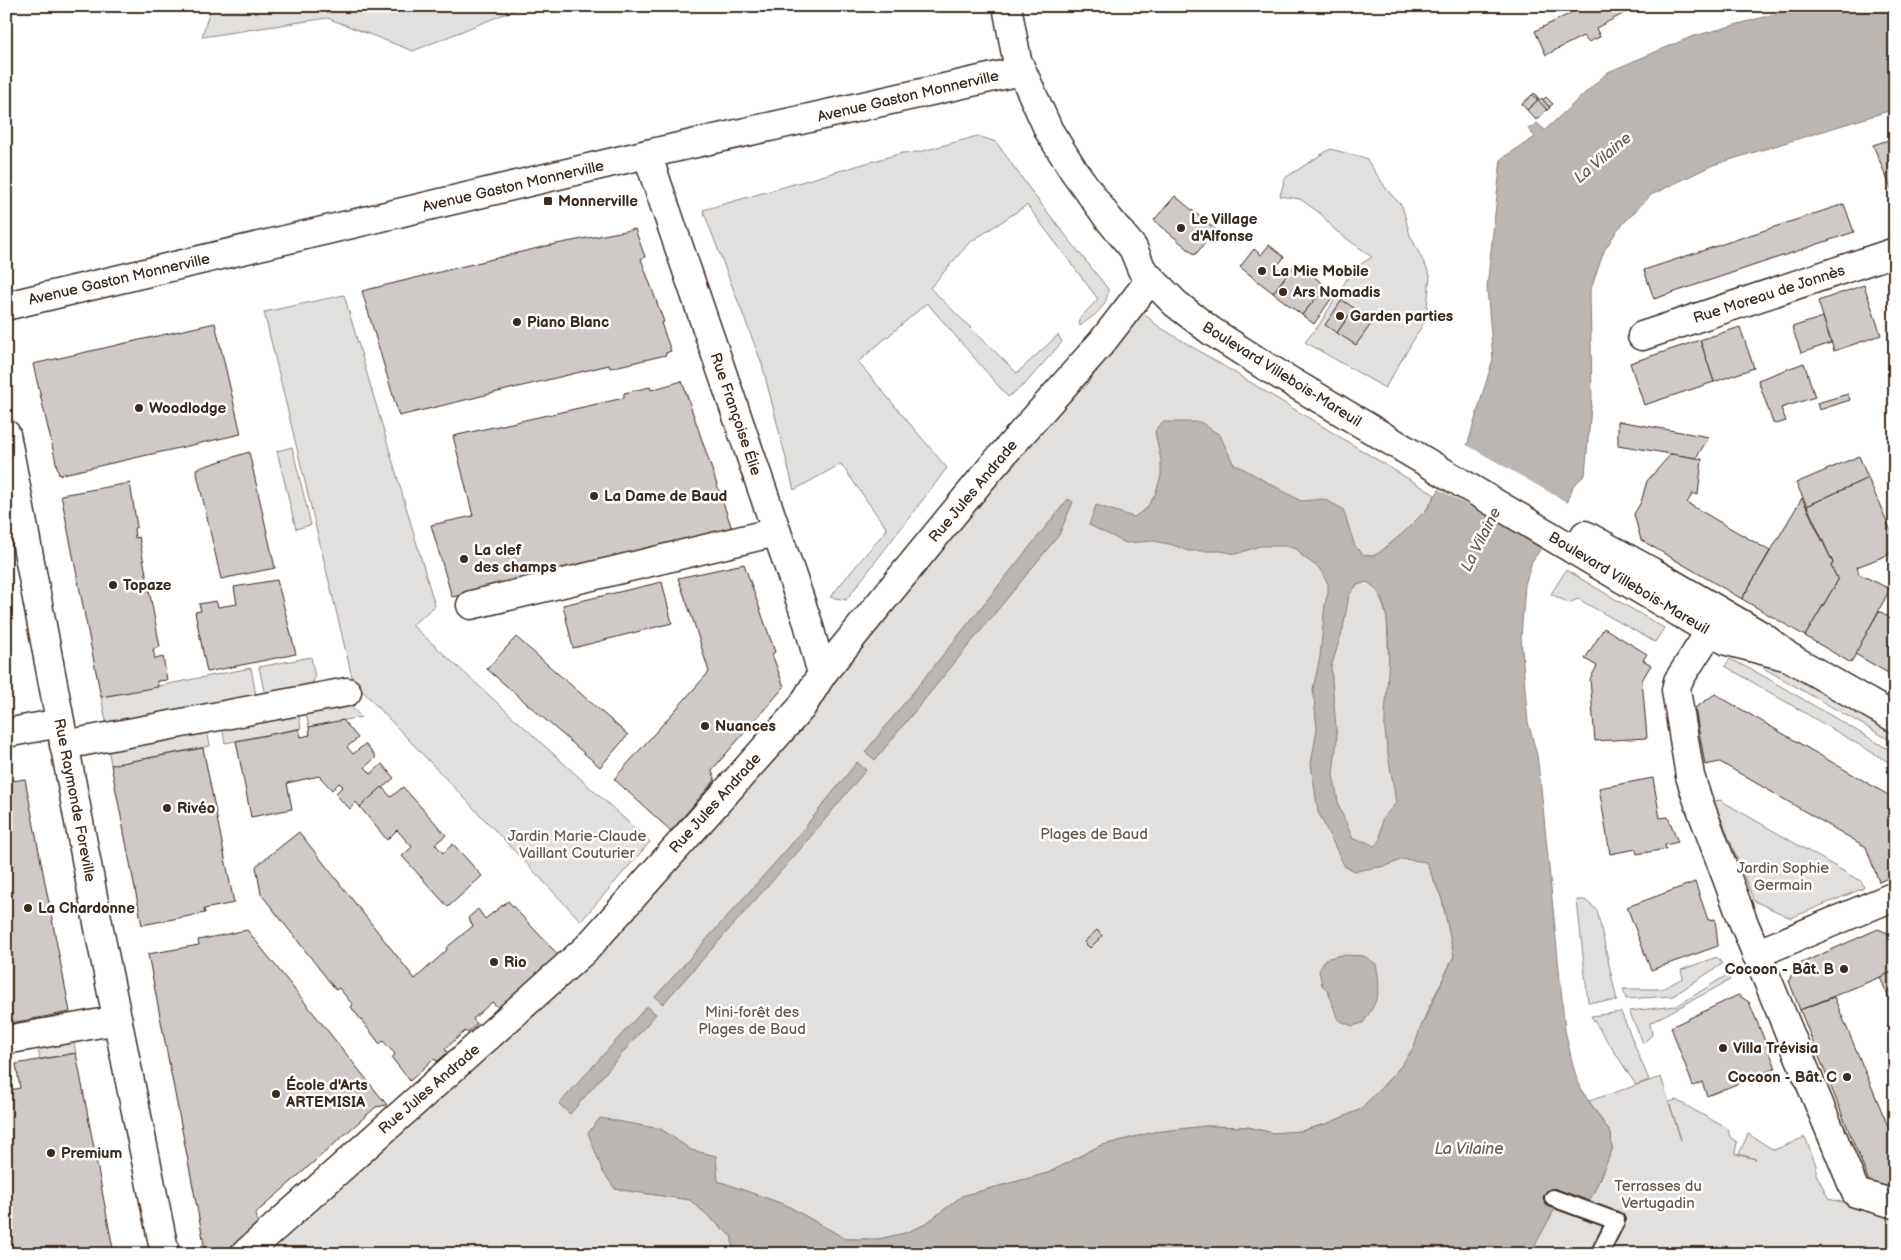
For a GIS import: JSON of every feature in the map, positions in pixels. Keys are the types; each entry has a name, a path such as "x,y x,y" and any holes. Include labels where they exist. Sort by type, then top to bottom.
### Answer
{"street":[{"path":"1007,6 1014,51 1021,71 1054,139 1074,171 1108,218 1133,248"},
{"name":"Avenue Gaston Monnerville","path":"6,306 647,154 1021,71"},
{"name":"Rue Françoise Élie","path":"647,154 808,623 822,674"},
{"name":"Boulevard Villebois-Mareuil","path":"1133,248 1142,270 1152,282 1185,311 1236,348 1449,466 1566,535 1727,641 1789,657"},
{"name":"Boulevard Villebois-Mareuil","path":"1133,248 1155,261 1187,292 1244,335 1449,466"},
{"name":"Rue Moreau de Jonnès","path":"1642,336 1895,252"},
{"name":"Rue Jules Andrade","path":"245,1254 587,948 801,708 822,674 990,469 1102,342 1137,295 1152,282"},
{"name":"Rue Raymonde Foreville","path":"6,434 62,734 165,1254"},
{"path":"470,605 776,532"},
{"name":"Boulevard Villebois-Mareuil","path":"1566,535 1652,572 1746,626 1789,657 1895,718"},
{"path":"1710,631 1678,681 1677,700 1690,776 1697,798 1756,954 1856,1193 1895,1204"},
{"path":"6,733 62,734 347,692"},
{"path":"1756,954 1895,896"},
{"path":"6,1040 118,1020"}],"lane":[{"path":"1553,1198 1616,1221 1599,1254"}],"green space":[{"path":"224,6 524,6 413,51 327,18 202,37 210,9"},
{"path":"978,136 996,142 1034,195 1108,289 1107,296 1099,311 1080,326 1079,319 1098,299 1027,205 969,243 930,288 1017,373 1058,335 1062,342 1025,384 1008,397 927,303 858,362 947,468 846,600 830,597 887,529 841,464 794,490 762,364 703,210 902,153 919,152"},
{"path":"1330,149 1366,158 1387,190 1402,206 1410,235 1430,275 1426,319 1385,388 1305,342 1319,325 1353,269 1372,257 1335,230 1321,214 1300,199 1280,196 1285,178"},
{"name":"Jardin Marie-Claude Vaillant Couturier","path":"344,295 435,606 412,625 650,842 581,921 353,681 264,312"},
{"name":"Plages de Baud","path":"1142,312 1158,326 1435,495 1379,593 1387,617 1389,672 1426,862 1442,899 1454,956 1428,1009 1414,1047 1401,1066 1370,1100 1359,1110 1329,1123 1301,1131 1273,1133 1248,1127 1206,1126 1154,1132 1099,1146 1048,1173 962,1196 924,1225 905,1233 879,1239 846,1239 786,1205 717,1181 715,1156 691,1150 661,1129 615,1189 690,1200 732,1237 733,1254 269,1254 265,1250 577,974 1072,380 1083,389"},
{"path":"292,447 311,525 296,529 277,451"},
{"path":"1566,570 1664,628 1655,642 1578,599 1569,603 1551,594"},
{"path":"311,657 315,678 307,692 266,700 259,667"},
{"path":"1730,659 1758,673 1895,753 1895,766 1725,666"},
{"path":"1767,661 1774,662 1895,734 1895,743 1763,668"},
{"path":"251,668 257,701 108,730 101,697"},
{"path":"347,702 361,717 309,727 305,710"},
{"path":"298,711 301,728 225,743 222,726"},
{"path":"207,729 210,746 111,765 108,747"},
{"name":"Jardin Sophie Germain","path":"1720,800 1862,882 1864,888 1791,918 1754,901 1714,801"},
{"path":"1577,900 1585,900 1597,910 1617,1001 1588,1002"},
{"path":"1717,957 1722,964 1673,996 1626,999 1623,989 1662,989 1683,978 1681,970"},
{"path":"1727,975 1730,980 1650,1023 1652,1035 1643,1043 1629,1011 1677,1006"},
{"path":"1621,1012 1649,1080 1636,1085 1591,1016"},
{"path":"72,1033 76,1053 40,1059 36,1040"},
{"name":"Terrasses du Vertugadin","path":"1661,1077 1681,1140 1669,1102 1676,1100 1728,1129 1730,1137 1737,1142 1735,1154 1756,1159 1739,1154 1748,1134 1774,1150 1805,1137 1816,1165 1816,1174 1829,1199 1895,1215 1895,1254 1530,1254 1556,1206 1592,1196 1612,1150 1611,1134 1589,1101"}],"water":[{"name":"La Vilaine","path":"1804,6 1895,6 1895,109 1713,165 1651,195 1618,229 1604,251 1590,292 1592,396 1585,475 1573,486 1567,504 1532,561 1525,585 1521,637 1528,722 1537,755 1542,797 1565,1030 1580,1088 1611,1134 1612,1150 1592,1196 1580,1215 1556,1207 1530,1254 733,1254 732,1237 690,1200 615,1189 603,1172 588,1133 600,1118 661,1129 691,1150 716,1156 718,1181 786,1205 846,1239 879,1239 905,1233 924,1225 962,1196 1048,1173 1099,1146 1154,1132 1206,1126 1248,1127 1273,1133 1301,1131 1329,1123 1359,1110 1384,1085 1401,1066 1414,1047 1420,1029 1454,956 1442,899 1426,862 1403,859 1386,866 1356,871 1345,867 1318,812 1311,764 1317,729 1313,689 1320,657 1328,584 1319,568 1302,556 1297,549 1286,546 1260,546 1236,554 1221,551 1188,551 1173,545 1154,541 1126,543 1089,525 1096,505 1134,517 1146,509 1155,495 1161,476 1161,460 1155,432 1158,426 1163,422 1200,422 1220,435 1233,463 1301,501 1324,499 1343,509 1355,546 1364,555 1373,556 1380,552 1403,533 1427,509 1468,443 1493,359 1487,287 1501,159 1535,137 1528,129 1537,123 1545,130 1608,72 1691,37","holes":["1367,582 1378,592 1385,609 1388,629 1389,651 1385,731 1396,803 1382,819 1380,841 1374,846 1367,842 1353,839 1339,807 1333,774 1337,740 1331,667 1343,629 1349,595 1357,585"]},
{"path":"1068,499 1073,502 1059,535 875,760 865,752"},
{"path":"857,762 866,770 797,853 663,1004 655,997 789,847"},
{"path":"1342,955 1364,956 1376,964 1378,973 1379,982 1375,1002 1363,1023 1352,1026 1338,1020 1328,992 1322,985 1319,971 1325,959"},
{"path":"647,1006 656,1014 570,1114 559,1104"}],"pier":[{"path":"1465,444 1570,504 1544,549 1437,488"}],"building":[{"path":"1585,6 1638,6 1596,28 1600,37 1588,42 1583,36 1546,55 1535,31"},
{"path":"1534,93 1540,100 1542,98 1550,108 1547,110 1532,95"},
{"path":"1532,95 1538,100 1527,110 1522,104"},
{"path":"1546,97 1553,104 1549,107 1543,100"},
{"path":"1538,100 1547,110 1536,120 1527,110"},
{"path":"1895,138 1895,192 1893,193 1873,145"},
{"path":"1175,196 1216,230 1195,255 1154,220"},
{"path":"1844,204 1854,232 1654,299 1644,270"},
{"name":"Piano Blanc","path":"635,229 645,257 641,259 664,322 661,323 671,351 666,353 666,355 610,368 609,365 399,416 362,291 546,246"},
{"path":"1269,245 1284,257 1277,267 1287,274 1273,293 1240,267 1254,249 1261,255"},
{"path":"1296,263 1326,286 1302,315 1273,293"},
{"path":"1864,285 1881,335 1834,351 1818,301"},
{"path":"1326,286 1335,293 1314,324 1302,315"},
{"name":"Garden parties","path":"1342,300 1354,308 1337,333 1325,325"},
{"path":"1354,308 1373,321 1356,345 1337,333"},
{"path":"1823,317 1831,343 1801,353 1792,327"},
{"name":"Woodlodge","path":"215,323 241,434 59,475 33,364"},
{"path":"1740,327 1754,368 1714,382 1700,340"},
{"path":"1700,340 1714,382 1644,405 1630,363"},
{"path":"1804,363 1815,397 1781,408 1786,421 1777,424 1773,423 1758,380"},
{"name":"La Dame de Baud","path":"682,381 734,535 452,597 431,525 473,516 453,436 624,398 624,393 650,387 651,390"},
{"path":"1848,394 1850,400 1819,410 1817,403"},
{"path":"1618,421 1709,437 1696,458 1618,445"},
{"path":"249,452 275,568 221,579 196,469"},
{"path":"1671,454 1702,459 1698,495 1693,493 1687,503 1770,551 1742,599 1641,540 1634,514 1641,502 1647,481"},
{"path":"1859,456 1868,478 1807,506 1796,483"},
{"path":"1868,478 1895,540 1895,552 1857,567 1859,574 1890,589 1851,663 1805,636 1838,580 1831,566 1833,563 1807,506"},
{"name":"Topaze","path":"130,483 137,527 134,528 135,538 139,537 160,647 153,649 155,659 163,657 167,680 157,681 158,687 101,697 61,495"},
{"path":"1802,498 1833,563 1831,566 1838,580 1805,636 1742,599"},
{"name":"Nuances","path":"744,564 775,652 772,654 784,687 712,770 715,780 671,831 614,779 709,672 678,578"},
{"name":"Topaze","path":"277,580 296,654 207,672 195,612 201,611 199,604 216,601 218,607 237,604 234,587"},
{"path":"662,582 672,623 573,648 563,605"},
{"path":"1879,611 1895,620 1895,677 1855,654"},
{"path":"1604,628 1647,654 1643,660 1651,665 1642,680 1647,738 1595,741 1590,679 1597,666 1585,659"},
{"path":"516,637 628,735 600,767 487,669"},
{"path":"1715,694 1895,799 1895,875 1879,882 1866,847 1720,762 1705,765 1695,708"},
{"name":"Rivéo","path":"343,720 358,738 347,747 353,754 365,744 376,757 365,767 371,774 382,764 394,778 360,807 356,802 350,809 335,794 343,786 339,783 332,790 319,776 287,783 292,809 251,817 236,741 299,729 301,737 310,735 309,727"},
{"name":"Rivéo","path":"203,748 234,903 204,909 205,913 142,925 111,765"},
{"path":"1653,778 1660,818 1668,817 1678,842 1665,845 1666,849 1637,854 1636,849 1610,854 1599,788"},
{"name":"La Chardonne","path":"25,779 70,1012 6,1024 6,782"},
{"path":"382,787 391,797 403,787 446,835 435,844 443,853 453,844 482,876 448,907 402,856 412,847 397,830 387,840 360,807"},
{"name":"Rio","path":"299,832 415,979 447,950 446,948 473,926 468,918 478,909 485,919 508,901 560,957 502,1011 492,1002 473,1019 477,1024 467,1033 465,1031 445,1049 448,1053 438,1061 433,1059 410,1081 392,1058 395,1054 383,1041 380,1044 351,1007 353,1005 339,988 336,990 261,894 256,866"},
{"path":"1695,882 1708,920 1715,919 1718,946 1651,970 1627,907"},
{"name":"Cocoon - Bât. B","path":"1878,929 1895,936 1895,971 1800,1010 1789,981 1795,966"},
{"name":"École d'Arts ARTEMISIA","path":"247,930 387,1105 376,1107 256,1213 258,1225 221,1254 206,1254 148,954 199,945 198,940"},
{"path":"1097,930 1102,936 1090,948 1084,942"},
{"path":"1895,971 1895,1013 1880,977"},
{"name":"Villa Trévisia","path":"1738,995 1749,1002 1776,1068 1707,1096 1702,1082 1693,1086 1671,1027"},
{"name":"Cocoon - Bât. C","path":"1834,997 1895,1143 1895,1192 1871,1186 1800,1010"},
{"name":"Premium","path":"76,1053 114,1254 6,1254 6,1073 10,1090 20,1088 16,1064"}],"place":[{"name":"Monnerville","path":"548,201"},
{"name":"Le Village d'Alfonse","path":"1181,228"},
{"name":"La Mie Mobile","path":"1262,271"},
{"name":"Ars Nomadis","path":"1283,292"},
{"name":"Garden parties","path":"1340,316"},
{"name":"Piano Blanc","path":"517,322"},
{"name":"Woodlodge","path":"139,408"},
{"name":"La Dame de Baud","path":"594,496"},
{"name":"La clef des champs","path":"464,559"},
{"name":"Topaze","path":"113,585"},
{"name":"Nuances","path":"705,726"},
{"name":"Rivéo","path":"167,808"},
{"name":"La Chardonne","path":"28,908"},
{"name":"Rio","path":"494,962"},
{"name":"Cocoon - Bât. B","path":"1844,969"},
{"name":"Villa Trévisia","path":"1723,1048"},
{"name":"Cocoon - Bât. C","path":"1847,1077"},
{"name":"École d'Arts ARTEMISIA","path":"276,1094"},
{"name":"Premium","path":"51,1153"}],"park label":[{"name":"Mini-forêt des Plages de Baud","path":"752,1020"}]}
